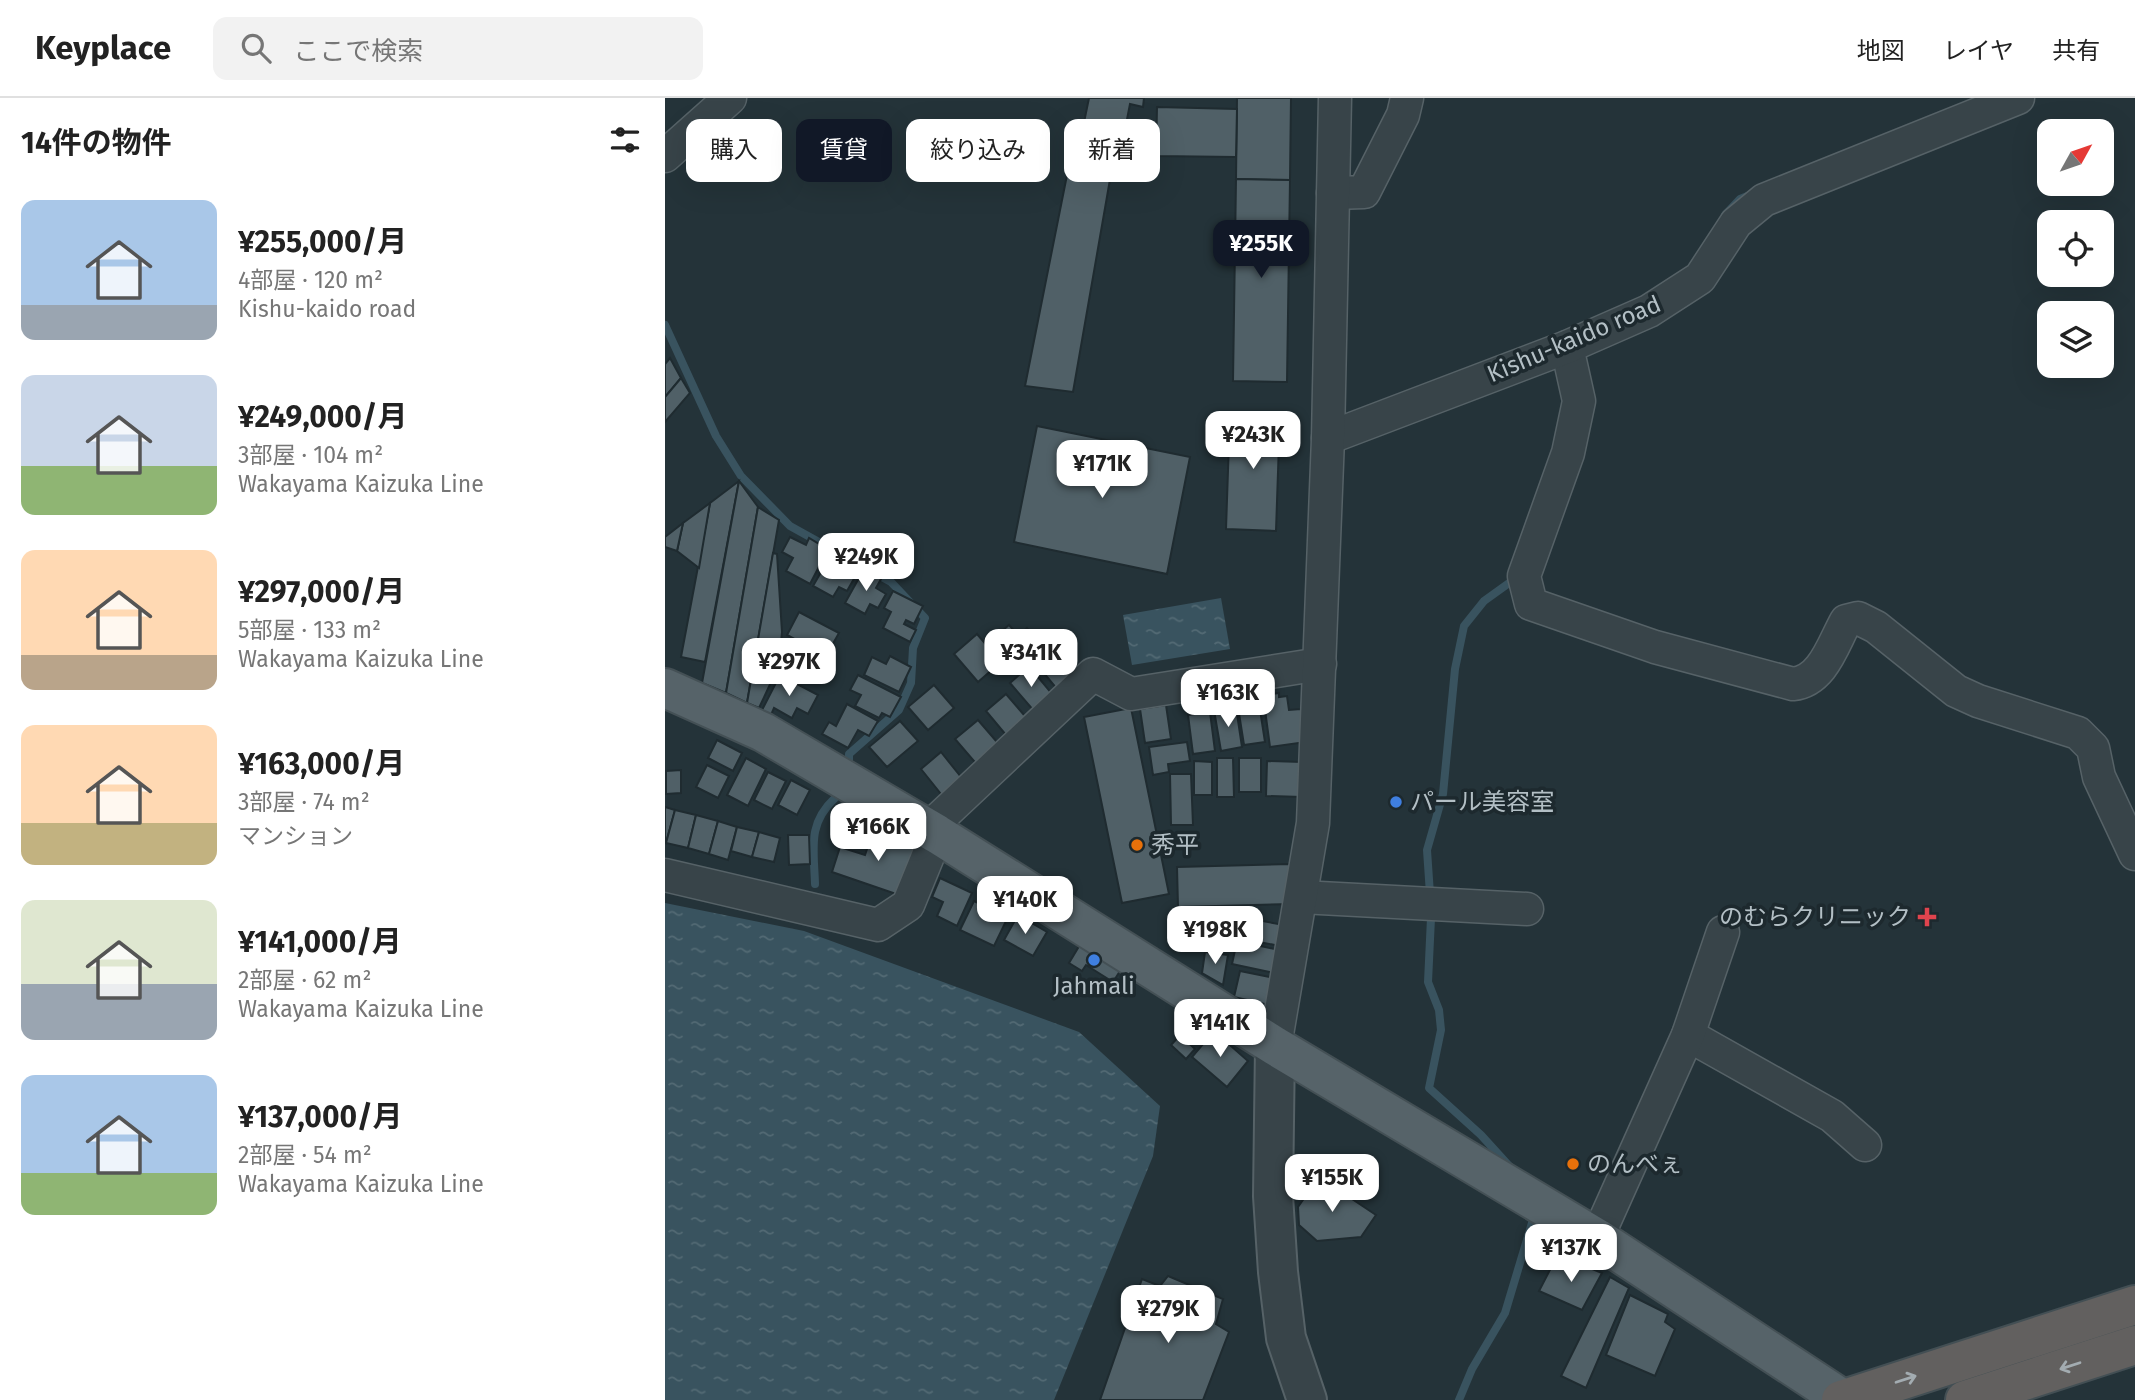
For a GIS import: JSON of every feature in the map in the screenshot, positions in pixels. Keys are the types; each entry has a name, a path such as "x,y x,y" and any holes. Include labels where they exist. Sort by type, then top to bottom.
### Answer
{"highway":[{"path":"1842,1400 2135,1305"},
{"path":"1965,1400 2135,1345"}],"main road":[{"path":"665,688 763,732 933,831 1275,1046 1597,1238 1842,1400"}],"street":[{"path":"665,156 730,98"},
{"path":"1307,1400 1286,1338 1278,1272 1273,1196 1275,1046 1313,823 1328,438 1335,98"},
{"path":"1333,193 1364,192 1403,115 1407,98"},
{"name":"Kishu-kaido road","path":"1328,438 1567,347 1649,311 1700,278 1736,223 1764,200 2018,98"},
{"path":"1567,347 1579,401 1568,453 1524,576 1531,604 1655,647 1794,684 1806,682 1817,674 1846,621 1858,618 1876,627 1957,691 1978,701 2078,733 2094,748 2099,776 2135,854"},
{"path":"665,875 878,925 908,905 933,831 1093,674 1131,694 1320,664"},
{"path":"1301,897 1527,909"},
{"path":"1597,1238 1688,1035 1723,932"},
{"path":"1688,1035 1832,1116 1865,1145"}],"water":[{"path":"1221,598 1230,649 1132,665 1123,615"},
{"path":"665,903 804,931 1079,1032 1160,1106 1153,1156 1054,1400 665,1400"}],"building":[{"path":"1089,98 1144,98 1143,107 1130,104 1127,119 1085,119"},
{"path":"1237,98 1291,98 1290,180 1236,179"},
{"path":"1157,107 1237,109 1236,157 1160,156 1160,119 1157,119"},
{"path":"1236,179 1290,180 1287,382 1233,381"},
{"path":"1066,182 1110,182 1073,392 1025,386"},
{"path":"670,358 681,378 665,397 665,364"},
{"path":"681,378 690,393 665,422 665,397"},
{"path":"1230,412 1280,414 1276,531 1226,529"},
{"path":"1037,426 1190,457 1167,574 1014,542"},
{"path":"739,481 705,662 681,657 710,503"},
{"path":"739,481 758,507 726,693 702,683"},
{"path":"710,503 699,568 677,551 683,523"},
{"path":"758,507 779,520 747,703 726,693"},
{"path":"683,523 677,551 665,547 665,537"},
{"path":"790,537 806,545 809,538 824,547 821,553 825,555 810,584 786,571 793,558 782,552"},
{"path":"773,553 777,554 782,632 779,665 759,708 747,703"},
{"path":"832,553 849,562 845,571 855,577 847,591 839,587 833,597 813,586"},
{"path":"864,569 881,579 876,588 886,594 878,608 870,604 865,614 845,603"},
{"path":"893,591 923,606 914,624 906,620 904,624 916,630 910,642 883,628 891,612 884,608"},
{"path":"799,612 839,633 826,656 787,635"},
{"path":"1009,625 1019,636 1027,628 1039,642 1024,655 1021,651 1008,662 990,641"},
{"path":"977,634 1001,662 978,682 954,654"},
{"path":"1046,642 1052,649 1037,662 1030,655"},
{"path":"795,644 832,663 818,683 807,677 805,682 785,672"},
{"path":"1059,648 1078,671 1057,689 1038,666"},
{"path":"890,656 911,667 899,692 864,675 872,657 886,664"},
{"path":"1029,666 1053,695 1034,711 1010,683"},
{"path":"780,675 818,695 808,714 797,708 792,718 774,708 771,715 762,710"},
{"path":"858,675 901,697 890,717 882,713 879,718 855,706 861,695 850,690"},
{"path":"934,685 954,708 928,730 908,707"},
{"path":"1279,693 1279,697 1287,696 1289,710 1301,709 1306,742 1270,747 1263,695"},
{"path":"1006,694 1031,723 1011,741 986,711"},
{"path":"1259,703 1265,742 1244,745 1238,707"},
{"path":"847,704 878,721 869,736 858,730 848,748 822,734 829,722 836,726"},
{"path":"1166,705 1171,739 1145,743 1140,709"},
{"path":"1236,707 1242,747 1221,751 1214,710"},
{"path":"1131,708 1169,894 1122,903 1084,717"},
{"path":"1210,712 1215,751 1193,754 1188,715"},
{"path":"978,720 1003,749 980,768 955,739"},
{"path":"900,721 918,741 887,767 869,747"},
{"path":"717,740 742,753 733,771 708,758"},
{"path":"1187,742 1190,761 1168,764 1169,772 1153,775 1149,747"},
{"path":"941,752 965,782 945,799 921,769"},
{"path":"746,758 766,769 748,806 727,795"},
{"path":"1217,758 1233,758 1234,797 1217,797"},
{"path":"1239,758 1261,758 1261,792 1239,792"},
{"path":"1194,761 1212,762 1212,795 1194,795"},
{"path":"1267,761 1303,762 1302,797 1266,796"},
{"path":"707,765 729,776 718,798 696,787"},
{"path":"681,770 681,793 666,794 666,771"},
{"path":"768,772 786,781 772,809 754,800"},
{"path":"1170,774 1191,774 1193,825 1171,825"},
{"path":"791,780 810,790 797,815 778,805"},
{"path":"665,807 675,810 666,843 665,842"},
{"path":"675,810 696,815 688,848 666,843"},
{"path":"696,815 718,821 709,854 688,848"},
{"path":"718,821 737,827 728,860 709,854"},
{"path":"737,827 759,832 752,857 731,851"},
{"path":"873,831 916,846 899,895 832,872 840,847 865,855"},
{"path":"759,832 780,838 774,862 752,857"},
{"path":"788,835 809,835 810,864 789,865"},
{"path":"1291,864 1292,904 1178,907 1177,867"},
{"path":"940,878 972,893 957,926 937,916 943,902 932,897"},
{"path":"974,901 1008,917 994,946 960,930"},
{"path":"1018,915 1047,932 1033,956 1004,940"},
{"path":"1170,915 1228,916 1229,945 1170,944"},
{"path":"1241,917 1284,925 1280,946 1238,938"},
{"path":"1237,941 1279,950 1274,973 1232,964"},
{"path":"1081,943 1122,968 1113,982 1086,965 1082,971 1069,963"},
{"path":"1205,952 1228,955 1223,985 1202,973"},
{"path":"1240,971 1274,978 1269,1005 1234,997"},
{"path":"1214,1031 1248,1061 1227,1087 1192,1057"},
{"path":"1180,1035 1195,1049 1186,1059 1171,1045"},
{"path":"1319,1177 1376,1215 1361,1237 1317,1241 1299,1225 1298,1207"},
{"path":"1570,1260 1602,1273 1582,1310 1539,1291 1553,1264 1563,1269"},
{"path":"1168,1276 1223,1299 1216,1324 1229,1332 1203,1400 1100,1400 1142,1279 1160,1286"},
{"path":"1610,1277 1629,1288 1586,1388 1561,1376"},
{"path":"1630,1295 1668,1314 1665,1322 1675,1329 1655,1376 1606,1355"}],"waterway":[{"path":"1725,215 1740,199 1750,195"},
{"path":"665,325 716,436 741,476 790,526 891,582 925,618 913,648 911,683 899,710 849,754 849,764"},
{"path":"1430,894 1427,850 1443,794 1455,669 1464,626 1484,601 1516,578"},
{"path":"815,884 816,827 820,817 835,798"},
{"path":"1431,918 1428,982 1439,1010 1441,1030 1429,1088 1481,1135 1511,1168"},
{"path":"1459,1400 1472,1369 1505,1313 1532,1223"}],"place":[{"name":"パール美容室","path":"1396,802"},
{"name":"秀平","path":"1137,845"},
{"name":"のむらクリニック","path":"1927,917"},
{"name":"Jahmali","path":"1094,960"},
{"name":"のんべぇ","path":"1573,1164"}]}
